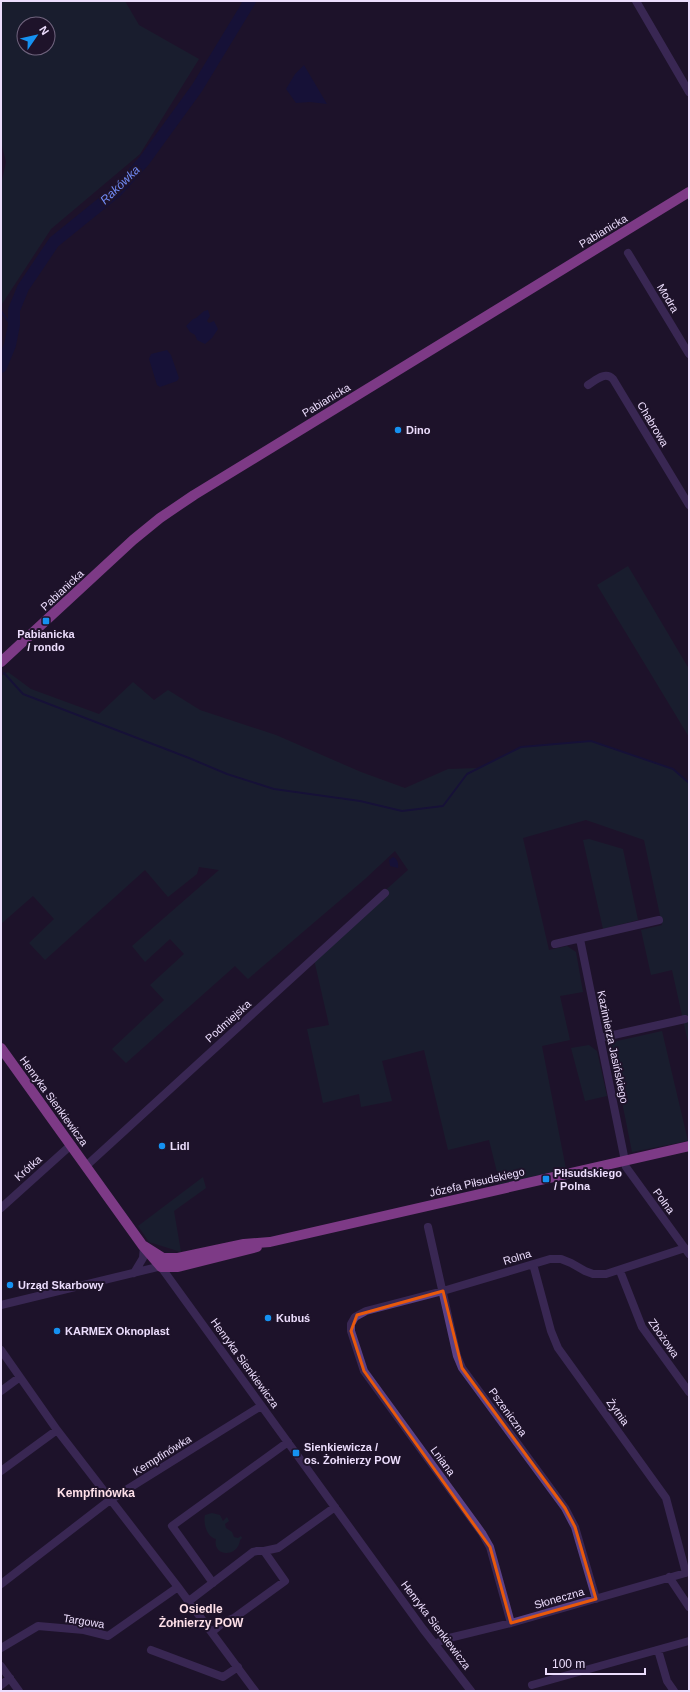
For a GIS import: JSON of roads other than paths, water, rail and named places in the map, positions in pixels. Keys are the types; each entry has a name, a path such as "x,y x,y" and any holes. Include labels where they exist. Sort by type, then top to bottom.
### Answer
{"main road":[{"name":"Pabianicka","path":"1,662 133,540 160,518 201,491 689,192"},
{"name":"Henryka Sienkiewicza","path":"1,1048 144,1246 161,1267"},
{"name":"Józefa Piłsudskiego","path":"161,1267 180,1263 244,1244 270,1242 689,1146"},
{"path":"144,1246 163,1258 180,1263"}],"street":[{"path":"636,1 689,92"},
{"name":"Modra","path":"628,253 689,354"},
{"name":"Chabrowa","path":"588,385 605,374 610,375 689,505"},
{"name":"Podmiejska","path":"86,1166 385,893"},
{"path":"555,944 659,920"},
{"name":"Kazimierza Jasińskiego","path":"580,939 625,1161"},
{"path":"600,1038 685,1019"},
{"name":"Krótka","path":"1,1208 71,1145"},
{"name":"Polna","path":"625,1161 626,1167 687,1251"},
{"name":"Pszeniczna","path":"428,1227 457,1356 462,1368 565,1508 574,1526 596,1599"},
{"path":"134,1273 143,1258 144,1246"},
{"name":"Rolna","path":"355,1317 366,1311 442,1291 550,1259 561,1259 572,1263 585,1272 593,1274 606,1274 687,1251"},
{"path":"172,1282 175,1271 180,1263"},
{"name":"Żytnia","path":"533,1264 551,1331 558,1348 666,1498 687,1572"},
{"name":"Józefa Piłsudskiego","path":"1,1305 161,1267"},
{"name":"Henryka Sienkiewicza","path":"161,1267 435,1644 471,1691"},
{"name":"Zbożowa","path":"620,1271 642,1327 689,1392"},
{"name":"Lniana","path":"355,1317 351,1324 351,1331 364,1371 482,1533 490,1547 511,1623"},
{"path":"1,1350 110,1500 178,1586 255,1691"},
{"path":"1,1391 20,1377"},
{"name":"Kempfinówka","path":"1,1584 110,1500 261,1406"},
{"path":"1,1470 58,1430"},
{"path":"213,1583 172,1526 288,1442"},
{"path":"189,1601 253,1552 257,1550 264,1551 278,1548 335,1507"},
{"path":"212,1632 224,1622 234,1618 285,1581 264,1551"},
{"name":"Słoneczna","path":"435,1644 452,1637 511,1623 687,1572"},
{"path":"669,1577 689,1607"},
{"name":"Targowa","path":"1,1648 38,1626 84,1630 108,1636 178,1586"},
{"path":"532,1685 689,1641"},
{"path":"151,1650 223,1677 238,1667"},
{"path":"658,1650 667,1681 674,1691"},
{"path":"1,1666 19,1691"},
{"path":"1,1685 10,1678"}],"waterway":[{"name":"Rakówka","path":"242,1 246,8"},
{"name":"Rakówka","path":"1,367 10,345 14,325 14,310 23,288 54,242 117,191 144,161 197,88 250,1"},
{"path":"1,311 13,328"},
{"path":"4,673 23,694 227,774 274,789 360,801 402,811 443,806 467,774 521,747 591,741 673,769 689,783"}],"place":[{"name":"Dino","path":"398,430"},
{"name":"Pabianicka / rondo","path":"46,621"},
{"name":"Lidl","path":"162,1146"},
{"name":"Piłsudskiego / Polna","path":"546,1179"},
{"name":"Urząd Skarbowy","path":"10,1285"},
{"name":"Kubuś","path":"268,1318"},
{"name":"KARMEX Oknoplast","path":"57,1331"},
{"name":"Sienkiewicza / os. Żołnierzy POW","path":"296,1453"}],"district":[{"name":"Kempfinówka","path":"96,1493"},
{"name":"Osiedle Żołnierzy POW","path":"201,1616"}]}
